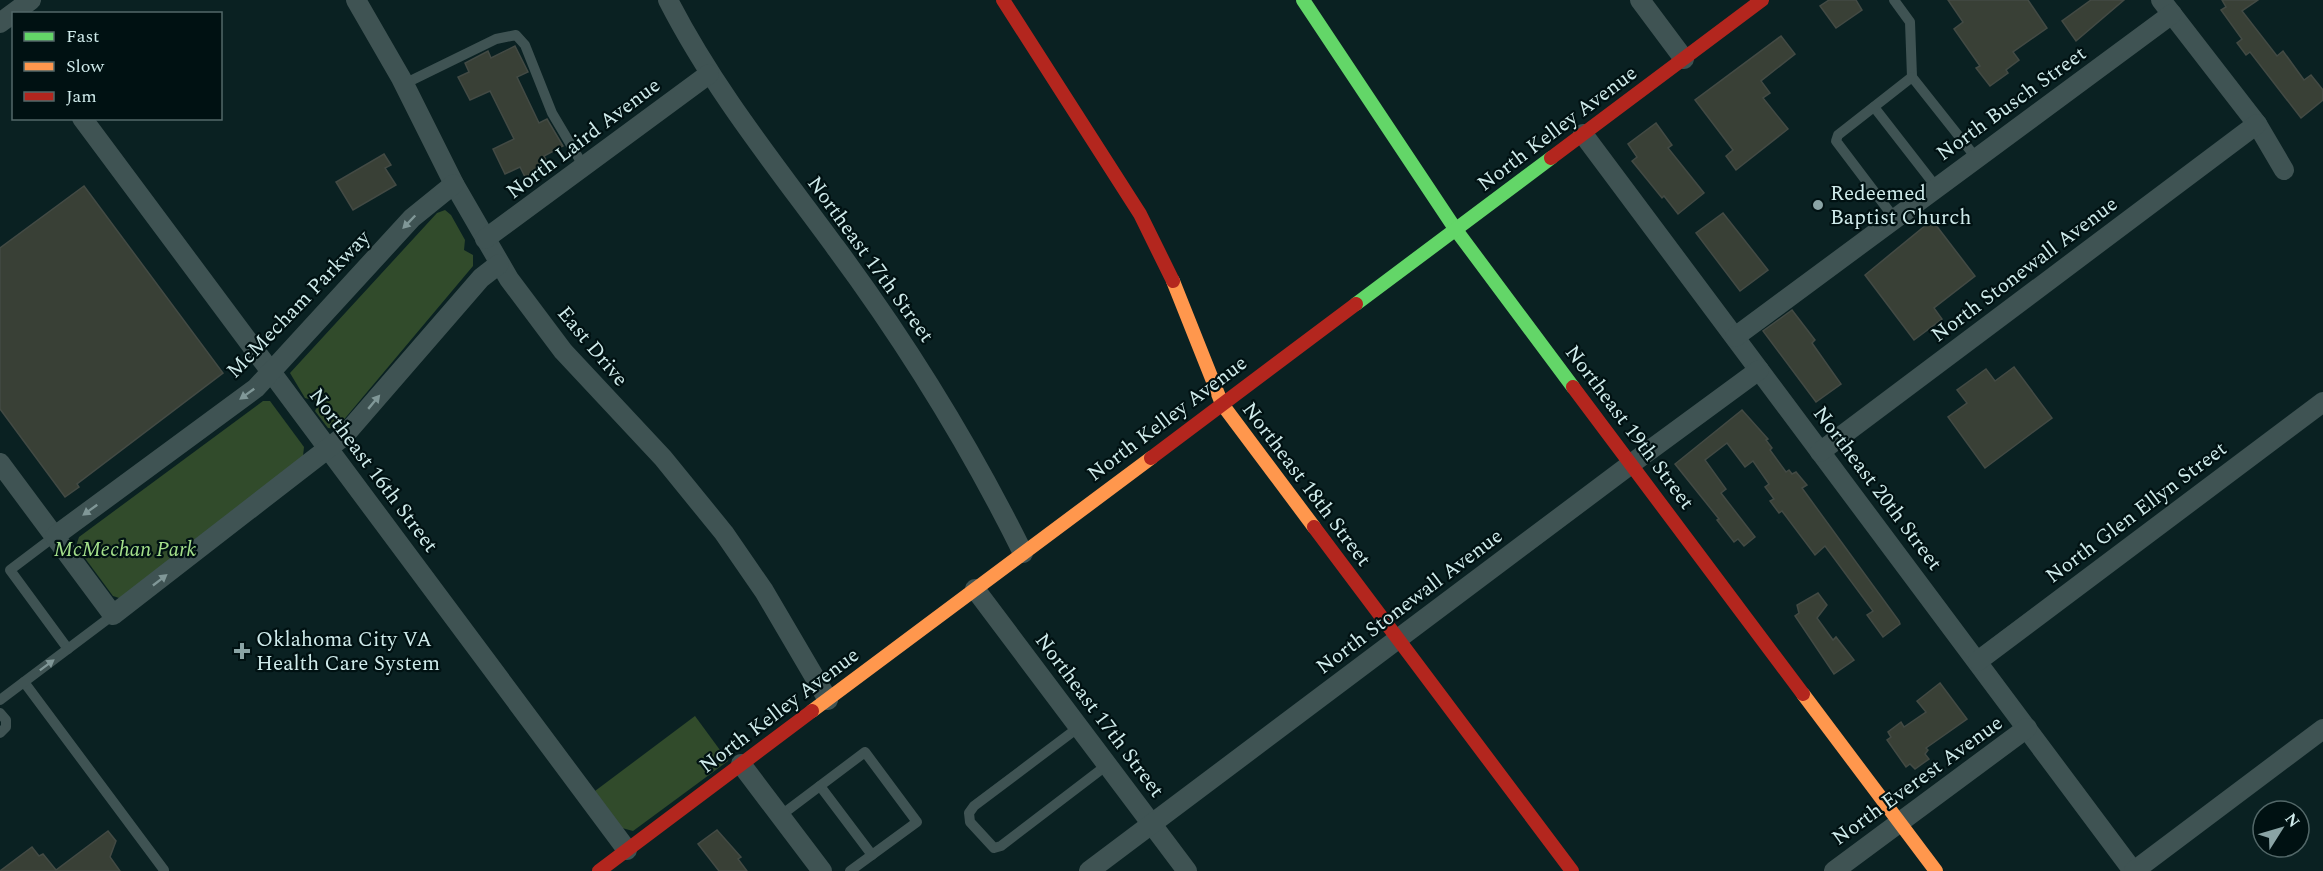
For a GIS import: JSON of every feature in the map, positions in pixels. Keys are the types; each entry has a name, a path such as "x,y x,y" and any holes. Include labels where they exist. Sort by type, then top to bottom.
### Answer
{"street":[{"path":"15,12 31,0"},
{"name":"East Drive","path":"356,0 404,84 454,184 499,264 563,351 663,458 724,533 764,591 828,700"},
{"name":"Northeast 17th Street","path":"668,0 709,74 751,136 836,248 924,376 990,489 1023,553"},
{"name":"Northeast 18th Street","path":"1003,0 1140,214 1168,268 1221,404 1572,871"},
{"name":"Northeast 19th Street","path":"1303,0 1456,230 1936,871"},
{"path":"1640,0 1684,59"},
{"name":"North Kelley Avenue","path":"599,871 1762,0"},
{"path":"2166,7 2257,124 2284,170"},
{"name":"North Busch Street","path":"1735,337 1977,159 2166,7"},
{"name":"North Laird Avenue","path":"485,239 709,74"},
{"name":"Northeast 16th Street","path":"83,120 627,850"},
{"name":"North Stonewall Avenue","path":"1820,452 2257,124"},
{"name":"Northeast 20th Street","path":"1583,134 2133,871"},
{"name":"McMecham Parkway","path":"55,536 256,388 412,218 454,184"},
{"path":"0,463 113,615 328,449 360,419 481,278 499,264"},
{"name":"North Stonewall Avenue","path":"1089,871 1759,370"},
{"name":"North Glen Ellyn Street","path":"1978,661 2323,402"},
{"name":"Northeast 17th Street","path":"975,589 1187,871"},
{"name":"North Everest Avenue","path":"1834,871 2027,728"},
{"path":"2133,871 2323,729"},
{"path":"741,764 822,871"}],"lane":[{"path":"1894,0 1910,22 1912,77 1977,159"},
{"path":"404,84 496,39 516,35 525,45 552,113 584,167"},
{"path":"1895,219 1836,141 1838,135 1912,77"},
{"path":"1874,107 1937,188"},
{"path":"55,536 10,570 68,649"},
{"path":"0,700 113,615"},
{"path":"24,682 164,870"},
{"path":"0,713 6,720 6,727 0,733"},
{"path":"1079,727 974,806 969,813 970,822 994,848 1002,846 1107,765"},
{"path":"780,816 865,752 916,822 850,871"},
{"path":"820,786 872,855"}],"green space":[{"path":"445,210 451,215 465,240 464,250 473,255 473,266 336,429 328,428 315,411 316,401 305,398 290,373 437,213"},
{"name":"McMechan Park","path":"263,401 270,401 304,447 303,456 122,599 113,596 76,546 79,537"},
{"path":"695,716 728,761 633,831 622,828 595,791"}],"building":[{"path":"1829,0 1856,0 1862,10 1836,28 1820,6"},
{"path":"1948,0 2028,0 2047,28 2013,52 2019,60 2006,70 2008,73 1990,86 1976,68 1980,66 1954,29 1963,22"},
{"path":"2091,0 2124,0 2076,41 2062,21"},
{"path":"2222,0 2258,0 2242,11 2277,56 2283,51 2304,80 2311,75 2323,90 2323,100 2301,118 2250,52 2246,55 2237,43 2242,39 2221,10 2226,7"},
{"path":"1781,36 1795,54 1761,81 1770,93 1763,98 1788,129 1736,170 1726,156 1733,150 1695,100"},
{"path":"515,46 528,72 517,77 539,123 547,119 563,146 544,156 549,166 525,177 520,167 505,174 493,149 514,139 490,91 470,100 458,77 469,72 465,63 488,51 491,58"},
{"path":"1656,123 1672,145 1668,148 1704,193 1678,214 1632,161 1637,157 1628,144"},
{"path":"384,154 391,165 385,168 396,185 353,210 336,182"},
{"path":"84,186 223,373 77,484 79,487 65,497 0,409 0,248"},
{"path":"1723,213 1768,270 1740,291 1696,233"},
{"path":"1932,220 1975,276 1934,308 1942,319 1914,340 1865,275"},
{"path":"1792,310 1815,340 1812,343 1841,384 1816,402 1763,331"},
{"path":"2014,367 2052,418 1985,468 1948,417 1967,403 1957,390 1986,369 1995,381"},
{"path":"1742,410 1768,439 1766,440 1772,448 1770,450 1786,472 1789,470 1792,474 1796,472 1807,485 1802,488 1899,621 1900,624 1883,637 1867,615 1873,611 1825,546 1815,555 1782,511 1779,513 1770,501 1774,499 1765,487 1769,484 1753,461 1745,467 1727,443 1705,460 1726,489 1721,493 1755,537 1744,546 1738,539 1734,542 1717,520 1719,519 1675,464"},
{"path":"1818,593 1827,605 1817,618 1833,640 1836,637 1854,660 1834,674 1795,616 1799,613 1797,605"},
{"path":"1940,683 1967,719 1926,748 1928,750 1925,754 1929,759 1915,769 1910,764 1906,767 1887,740 1891,737 1888,732 1901,722 1904,727 1926,712 1917,701"},
{"path":"717,830 741,857 738,859 747,871 719,871 698,844"},
{"path":"108,831 116,841 110,857 120,871 0,871 32,847 39,856 43,854 56,870"}],"traffic: fast":[{"path":"1303,0 1456,230 1573,387"},
{"path":"1356,304 1551,158"}],"traffic: slow":[{"path":"1173,281 1222,404 1314,527"},
{"path":"812,711 1151,458"},
{"path":"1803,694 1936,871"}],"traffic: jam":[{"path":"1003,0 1140,214 1173,281"},
{"path":"1551,158 1762,0"},
{"path":"1151,458 1356,304"},
{"path":"1573,387 1803,694"},
{"path":"1314,527 1572,871"},
{"path":"599,871 812,711"}],"place":[{"name":"Redeemed Baptist Church","path":"1818,205"},
{"name":"Oklahoma City VA Health Care System","path":"242,651"}]}
